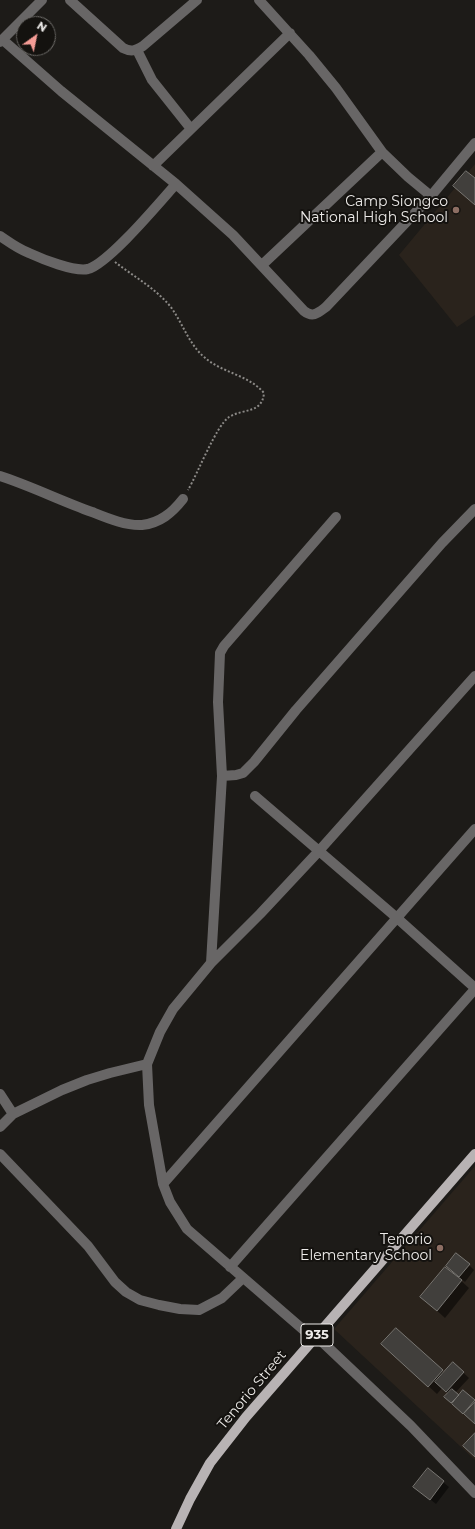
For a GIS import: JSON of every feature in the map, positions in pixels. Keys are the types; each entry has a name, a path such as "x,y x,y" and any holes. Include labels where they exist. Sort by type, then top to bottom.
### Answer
{"main road":[{"name":"Tenorio Street","path":"176,1529 210,1463 246,1416 475,1154"}],"street":[{"path":"42,0 1,41 176,184 234,235 304,311 310,315 315,315 326,307 432,196 475,143"},
{"path":"70,0 123,48 131,51 136,50 197,0"},
{"path":"259,0 290,33 336,88 382,152 408,177 432,196"},
{"path":"153,166 290,33"},
{"path":"136,50 152,80 191,129"},
{"path":"262,265 382,152"},
{"path":"0,236 28,253 77,269 89,269 107,257 125,241 176,184"},
{"path":"0,476 105,518 128,524 142,525 158,521 172,512 183,499"},
{"path":"222,776 236,775 243,772 254,762 300,705 436,548 475,509"},
{"path":"211,962 222,776 218,702 220,653 224,646 336,517"},
{"path":"475,676 318,852 260,914 211,962 173,1009 160,1032 147,1064 149,1105 163,1184 170,1202 187,1229 243,1278 315,1337 411,1426 475,1493"},
{"path":"230,1267 475,988 397,918 318,852 255,796"},
{"path":"163,1184 475,829"},
{"path":"0,1127 13,1114 87,1080 147,1064"},
{"path":"0,1094 13,1114"},
{"path":"0,1154 88,1246 115,1282 126,1292 140,1300 180,1310 199,1310 222,1298 243,1278"}],"path":[{"path":"107,257 155,291 170,306 192,344 206,358 225,371 258,386 264,393 260,406 228,418 219,430 196,477 183,499"}],"shaded area":[{"name":"Camp Siongco National High School","path":"475,164 475,315 457,327 399,255"},
{"name":"Tenorio Elementary School","path":"475,1166 475,1460 334,1329"}],"building":[{"path":"466,171 475,178 475,205 453,186"},
{"path":"456,1253 470,1264 459,1277 446,1266"},
{"path":"445,1267 462,1280 437,1311 420,1297"},
{"path":"396,1328 443,1370 428,1387 381,1344"},
{"path":"453,1362 464,1372 446,1392 435,1382"},
{"path":"452,1389 459,1395 451,1403 444,1397"},
{"path":"463,1390 475,1400 463,1414 452,1404"},
{"path":"475,1402 475,1424 464,1414"},
{"path":"475,1433 475,1457 463,1446"},
{"path":"428,1468 444,1481 430,1500 413,1487"}],"place":[{"name":"Camp Siongco National High School","path":"456,210"},
{"name":"Tenorio Elementary School","path":"440,1248"}]}
